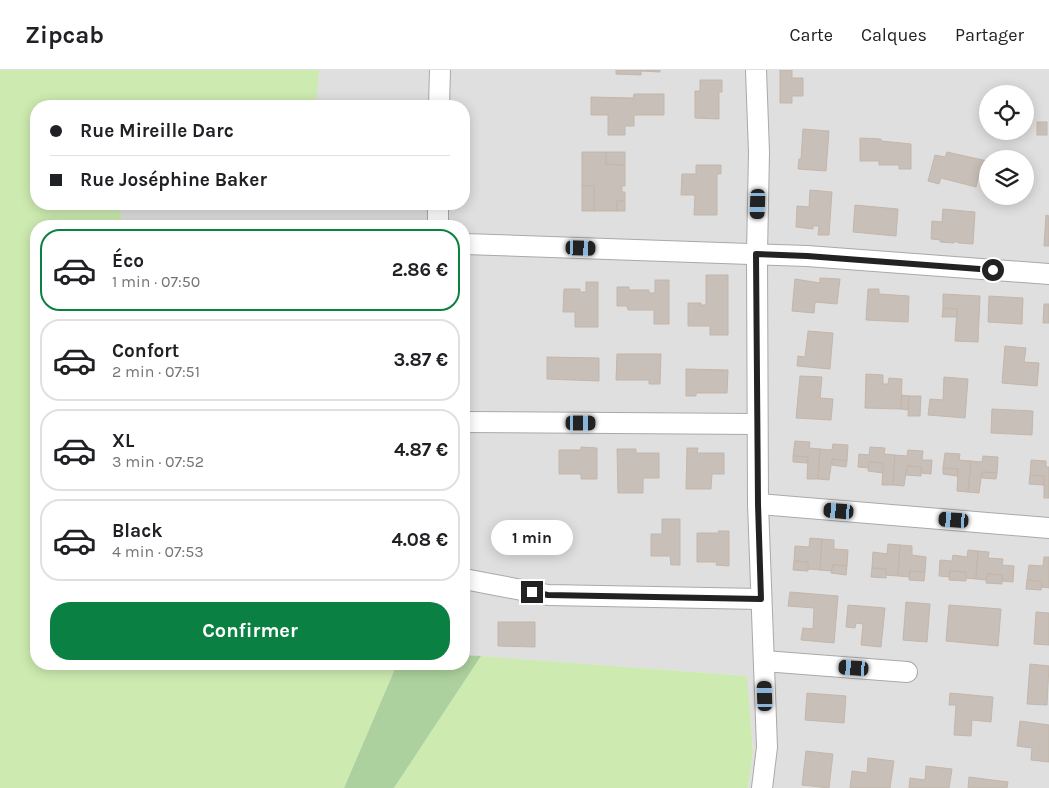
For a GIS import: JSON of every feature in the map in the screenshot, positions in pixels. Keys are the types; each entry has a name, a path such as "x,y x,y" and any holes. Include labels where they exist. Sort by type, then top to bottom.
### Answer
{"street":[{"path":"439,100 440,70"},
{"path":"756,70 759,152 756,254 758,504 767,747 762,788"},
{"path":"470,244 807,256 1049,274"},
{"path":"470,422 757,424"},
{"path":"758,504 1049,528"},
{"path":"470,580 548,595 761,599"},
{"path":"764,661 908,672"}],"shaded area":[{"path":"318,70 1049,70 1049,788 748,788 753,752 746,676 470,655 470,220 122,220 120,210 470,210 470,100 316,100"}],"green space":[{"path":"0,70 319,70 316,100 30,100 30,210 120,210 122,220 30,220 30,670 394,670 344,788 0,788"},
{"path":"470,655 481,656 394,788 344,788 394,670 470,670"},
{"path":"481,656 747,676 753,752 748,788 394,788"}],"building":[{"path":"616,70 660,70 660,72 641,71 641,75 616,74"},
{"path":"780,70 792,70 792,78 803,78 803,96 792,96 792,103 780,103"},
{"path":"700,80 722,80 722,92 719,92 719,119 695,118 695,91 700,91"},
{"path":"634,94 664,94 664,115 634,115 634,126 625,126 625,135 608,135 608,115 591,115 591,97 633,98"},
{"path":"1037,122 1047,122 1047,135 1037,135"},
{"path":"803,129 829,131 826,171 798,169 799,159 801,159"},
{"path":"860,138 911,144 911,169 899,169 899,165 879,165 879,161 860,161"},
{"path":"582,152 606,152 606,164 625,165 625,186 622,186 622,192 625,192 625,201 617,201 617,211 594,211 594,186 582,186"},
{"path":"606,152 625,152 625,165 606,164"},
{"path":"947,152 979,159 979,174 976,187 941,178 939,184 928,181 935,155 945,157"},
{"path":"696,165 721,165 721,174 717,174 717,215 694,215 695,195 681,195 682,174 696,174"},
{"path":"582,186 594,186 594,211 582,211"},
{"path":"810,190 832,192 829,235 818,235 819,226 813,226 813,229 796,227 797,206 809,207"},
{"path":"617,201 625,201 625,211 617,211"},
{"path":"855,205 898,209 896,236 853,232"},
{"path":"943,209 975,212 973,244 954,241 954,243 940,242 941,240 931,239 932,221 942,222"},
{"path":"1046,215 1049,216 1049,246 1044,246"},
{"path":"706,275 728,275 728,335 710,335 710,326 688,326 688,303 706,305"},
{"path":"820,278 840,279 837,304 815,302 814,313 792,311 795,279 820,283"},
{"path":"655,280 669,280 669,324 654,324 654,310 628,310 627,306 617,306 617,287 629,287 629,290 649,290 649,293 655,293"},
{"path":"586,282 598,282 598,327 575,327 575,312 563,312 564,289 580,289 580,292 586,292"},
{"path":"868,289 879,289 879,294 909,296 908,322 866,320"},
{"path":"943,294 980,296 978,342 955,341 957,309 943,308"},
{"path":"989,296 1023,298 1022,324 988,322"},
{"path":"1044,304 1049,304 1049,323 1043,323"},
{"path":"943,308 957,309 957,317 942,317"},
{"path":"808,331 833,333 830,369 797,366 798,356 805,357"},
{"path":"1005,346 1026,348 1024,362 1039,363 1037,386 1002,383"},
{"path":"617,354 661,354 660,384 649,384 649,380 616,380"},
{"path":"547,357 599,358 599,381 547,379"},
{"path":"686,369 728,370 727,393 696,393 696,396 686,396"},
{"path":"866,374 883,375 883,384 888,384 889,378 902,379 901,409 865,408"},
{"path":"800,376 822,377 820,398 833,399 831,420 796,418"},
{"path":"944,377 968,379 965,418 928,415 930,399 943,400"},
{"path":"902,395 909,396 908,410 901,409"},
{"path":"909,396 921,396 920,416 908,416"},
{"path":"992,409 1033,411 1032,435 991,433"},
{"path":"795,441 810,442 809,448 820,449 818,479 807,479 808,457 793,456"},
{"path":"833,444 848,445 847,461 832,459 829,480 818,479 820,449 832,450"},
{"path":"581,447 597,448 597,479 581,479 581,474 559,474 559,450 581,450"},
{"path":"870,447 885,448 884,454 895,455 893,485 882,485 883,463 869,462 869,468 858,467 859,454 869,455"},
{"path":"687,448 698,448 697,453 724,453 724,474 712,474 711,489 686,489"},
{"path":"617,449 636,449 636,453 659,453 659,478 643,478 643,493 618,493"},
{"path":"908,450 923,451 922,460 932,460 931,474 920,473 921,467 907,466 904,486 893,485 895,455 907,456"},
{"path":"945,453 960,454 959,460 971,461 968,492 957,491 958,469 943,468"},
{"path":"793,456 808,457 807,463 793,462"},
{"path":"983,456 998,457 997,473 982,472 979,493 968,492 971,461 982,462"},
{"path":"832,459 847,461 846,467 832,465"},
{"path":"1031,460 1046,461 1046,467 1049,467 1049,498 1044,498 1044,476 1030,475"},
{"path":"869,462 883,463 883,473 868,471"},
{"path":"907,466 921,467 921,476 906,475"},
{"path":"943,468 958,469 957,476 943,474"},
{"path":"982,472 997,473 996,479 982,478"},
{"path":"1030,475 1044,476 1044,485 1029,484"},
{"path":"662,519 680,519 680,565 671,565 670,556 651,556 651,534 662,534"},
{"path":"718,531 729,531 729,566 716,565 717,562 697,562 697,533 719,533"},
{"path":"810,538 822,539 820,570 808,569 808,562 794,561 795,546 809,547"},
{"path":"822,539 834,540 834,549 848,550 847,566 833,565 832,571 820,570"},
{"path":"888,544 900,545 898,576 885,575 886,569 872,568 873,552 887,554"},
{"path":"900,545 912,546 912,555 926,557 925,572 910,571 910,577 898,576"},
{"path":"968,550 978,551 976,579 965,578 966,572 950,571 950,577 939,576 940,560 952,561 953,555 967,557"},
{"path":"978,551 989,552 988,558 1003,559 1002,565 1014,566 1013,582 1002,581 1002,575 987,574 986,580 976,579"},
{"path":"1044,557 1049,557 1049,588 1041,587 1042,582 1027,580 1029,565 1043,566"},
{"path":"794,561 808,562 808,571 793,570"},
{"path":"833,565 847,566 846,575 831,573"},
{"path":"872,568 886,569 886,578 871,577"},
{"path":"910,571 925,572 924,581 909,580"},
{"path":"950,571 966,572 966,581 949,580"},
{"path":"987,574 1002,575 1002,584 986,583"},
{"path":"1027,580 1042,582 1041,590 1026,589"},
{"path":"790,592 838,596 834,643 801,640 803,628 813,629 814,608 788,606"},
{"path":"906,602 930,604 927,642 903,640"},
{"path":"848,605 885,608 881,647 861,645 863,624 856,623 855,628 846,627"},
{"path":"949,605 1001,609 998,646 946,641"},
{"path":"1036,612 1049,613 1049,645 1034,644"},
{"path":"498,622 535,622 535,647 498,646"},
{"path":"1030,664 1049,666 1047,705 1027,704"},
{"path":"807,693 846,696 844,723 805,720"},
{"path":"950,693 993,697 991,722 972,720 971,736 954,735 956,705 949,705"},
{"path":"1020,721 1049,725 1049,762 1031,760 1032,748 1017,746"},
{"path":"806,751 833,754 829,788 802,785"},
{"path":"868,758 894,761 890,788 850,788 852,771 867,773"},
{"path":"926,766 952,769 949,788 909,788 910,778 925,780"},
{"path":"969,777 1008,782 1007,788 968,788"}],"route":[{"path":"532,592 548,595 761,599 758,504 756,254 993,270"}]}
